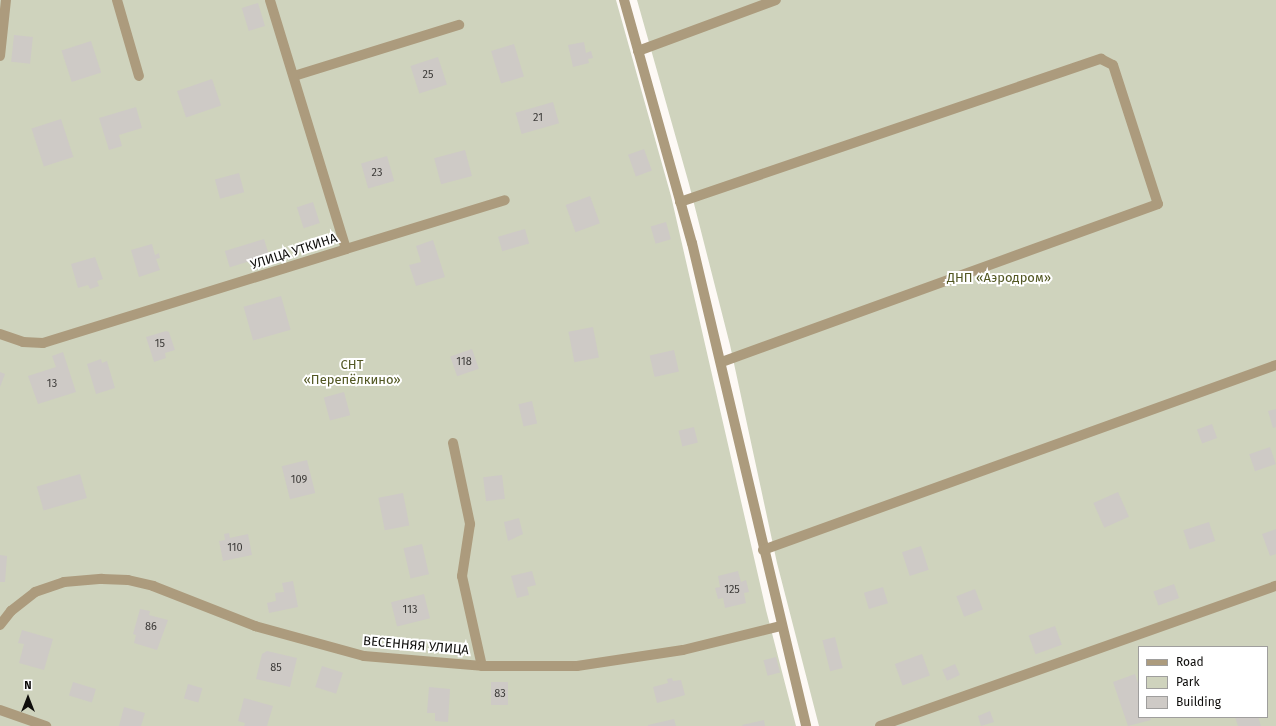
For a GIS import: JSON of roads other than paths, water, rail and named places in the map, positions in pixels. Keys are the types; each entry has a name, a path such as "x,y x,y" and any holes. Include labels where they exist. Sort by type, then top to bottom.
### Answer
{"street":[{"path":"0,56 6,0"},
{"path":"117,0 139,76"},
{"name":"УЛИЦА УТКИНА","path":"0,334 23,342 43,343 346,249 270,0"},
{"path":"624,0 680,202 722,362 763,550 806,726"},
{"path":"638,51 776,0"},
{"path":"294,76 459,25"},
{"path":"680,202 1101,59 1113,65 1158,204 722,362"},
{"path":"346,249 505,200"},
{"path":"763,550 1276,365"},
{"path":"453,443 470,524 462,576 482,666"},
{"name":"ВЕСЕННЯЯ УЛИЦА","path":"0,625 11,611 35,592 64,582 102,579 128,580 153,586 255,626 364,656 482,666 577,666 683,650 781,626"},
{"path":"880,726 1276,586"},
{"path":"0,710 46,726"}],"park label":[{"name":"ДНП «Аэродром»","path":"999,278"},
{"name":"СНТ «Перепёлкино»","path":"352,374"}]}
